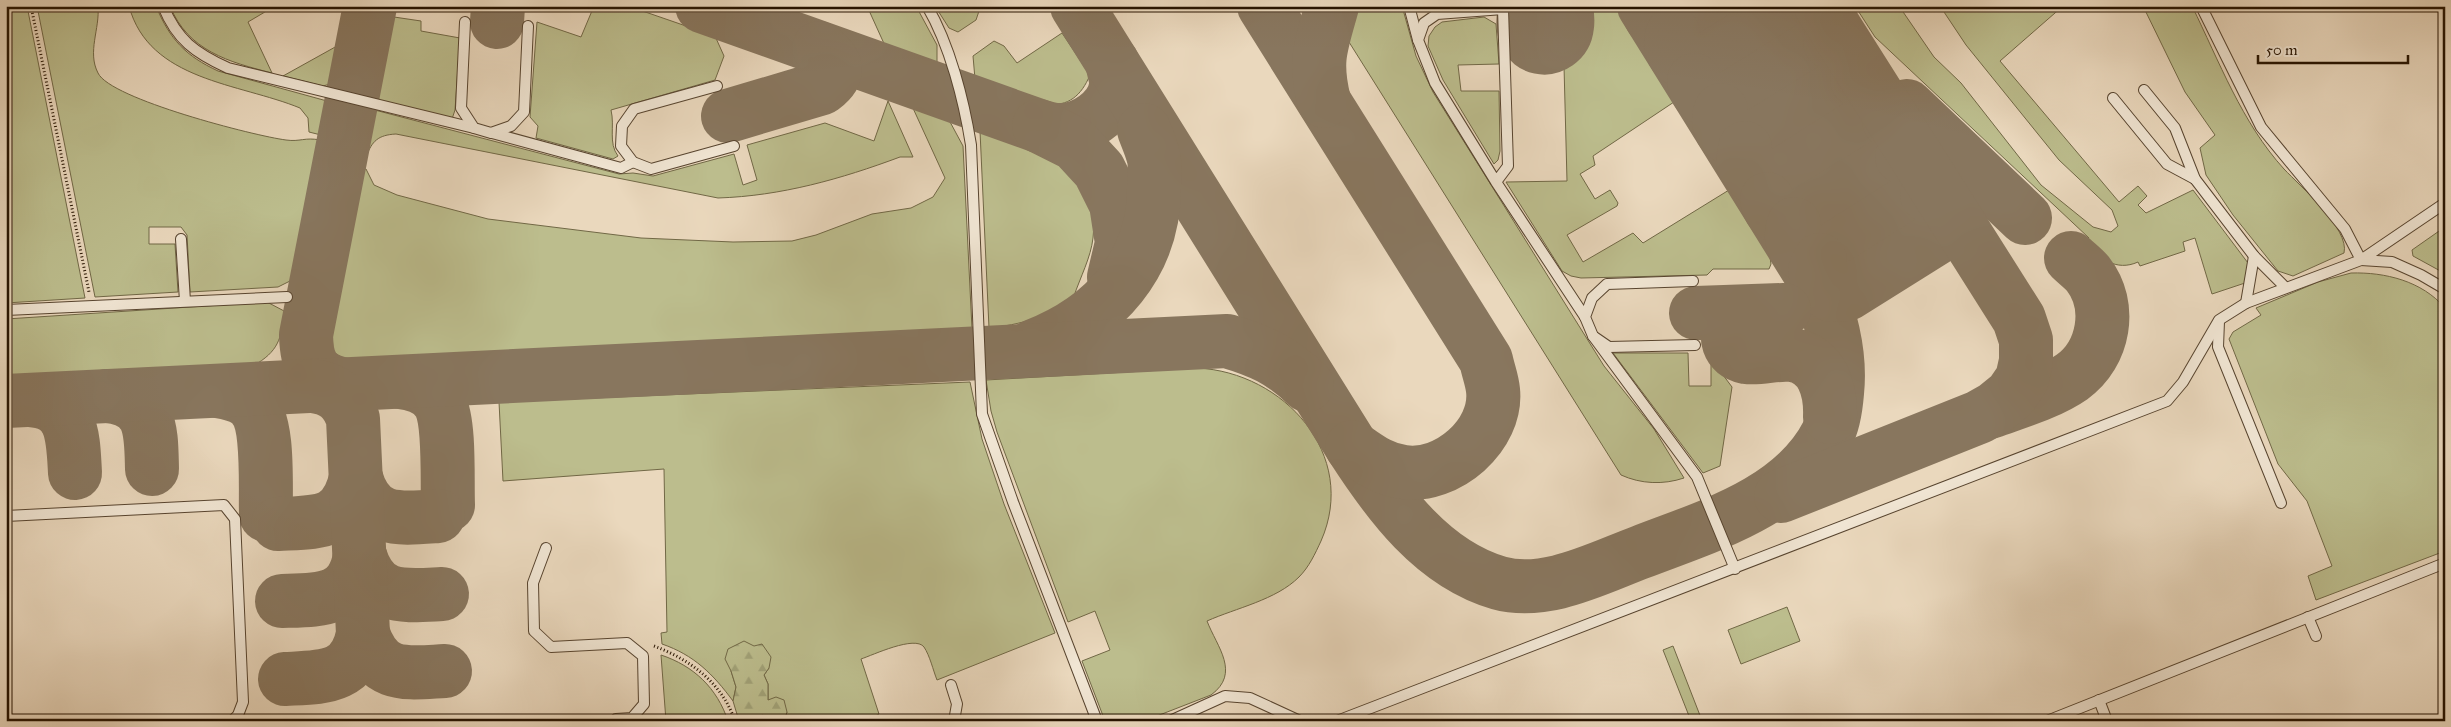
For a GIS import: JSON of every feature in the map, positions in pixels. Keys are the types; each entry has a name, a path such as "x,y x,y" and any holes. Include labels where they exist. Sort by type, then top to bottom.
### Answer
{"lane":[{"path":"164,6 171,24 185,43 206,58 228,68 491,132 621,168 633,162"},
{"path":"926,6 945,42 969,136 982,414 1006,485 1097,721"},
{"path":"1410,6 1418,40 1436,83 1496,182 1585,316 1593,336 1697,476 1735,568"},
{"path":"2201,6 2261,128 2345,229 2361,260"},
{"path":"1418,40 1424,23 1437,14 1503,8 1508,166 1496,182"},
{"path":"465,22 461,108 474,128"},
{"path":"491,132 511,126 524,112 528,26"},
{"path":"717,86 634,109 622,126 620,146 633,162 651,170 734,146"},
{"path":"2144,90 2175,128 2195,179 2254,256 2285,287"},
{"path":"2113,98 2167,164 2195,179"},
{"path":"1337,721 2167,401 2183,382 2219,320 2246,303 2361,260 2445,203"},
{"path":"181,239 185,301"},
{"path":"2246,303 2254,256"},
{"path":"2361,260 2392,262 2421,275 2445,289"},
{"path":"1585,316 1592,298 1607,284 1693,282"},
{"path":"6,310 287,297"},
{"path":"2219,320 2218,347 2281,503"},
{"path":"1593,336 1609,347 1695,345"},
{"path":"6,516 224,505 235,518 243,702 238,715 232,721"},
{"path":"546,548 533,583 534,631 551,647 627,643 642,656 644,704 632,718 616,721"},
{"path":"2047,721 2445,562"},
{"path":"2308,617 2316,636"},
{"path":"950,684 957,704 954,721"},
{"path":"1170,721 1226,696 1250,698 1300,721"},
{"path":"2099,700 2107,721"}],"path":[{"path":"31,6 91,305"},
{"path":"627,643 649,645 677,655 694,666 714,684 730,706 735,721"}],"green space":[{"path":"6,6 27,6 85,298 6,303"},
{"path":"37,6 98,6 94,49 95,65 98,73 108,83 128,94 185,115 245,132 286,140 320,140 292,280 278,287 190,292 187,235 181,227 149,227 149,244 175,244 178,292 95,297"},
{"path":"129,6 156,6 173,38 180,46 197,59 218,71 327,101 321,135 309,132 308,118 300,108 224,85 176,65 156,50 140,31"},
{"path":"170,6 275,6 248,22 272,73 226,59 199,44 187,34"},
{"path":"594,6 628,6 715,36 724,56 715,80 611,110 612,140 618,156 613,159 536,138 538,126 530,117 537,22 581,37"},
{"path":"867,6 916,6 937,45 937,65 886,48"},
{"path":"935,6 979,6 980,8 976,20 958,32 949,28"},
{"path":"1356,6 1402,6 1416,56 1433,92 1604,366 1654,429 1684,478 1668,482 1644,482 1621,475 1349,42"},
{"path":"1579,6 1616,6 1674,102 1593,156 1595,165 1580,174 1595,199 1610,190 1618,203 1617,206 1567,235 1583,262 1633,233 1643,243 1729,190 1770,257 1771,264 1769,269 1713,269 1707,275 1581,278 1571,276 1562,271 1506,182 1567,181 1564,66 1574,62 1579,56"},
{"path":"1855,6 1899,6 1934,57 1961,83 2041,185 2093,227 2111,232 2118,226 2112,210 2059,160 1966,45 1940,6 2063,6 2000,61 2119,202 2138,186 2147,196 2138,205 2146,213 2193,190 2248,263 2245,283 2212,294 2195,238 2183,242 2185,251 2140,266 2138,262 2130,265 2115,264 2096,254 2084,243 2089,238 1875,37"},
{"path":"2143,6 2192,6 2232,91 2256,132 2284,169 2332,220 2344,243 2344,253 2293,276 2278,271 2233,215 2206,175 2200,148 2215,135 2185,92"},
{"path":"394,17 421,21 421,31 460,38 455,110 452,119 376,101 374,98 390,20"},
{"path":"1484,17 1496,24 1499,64 1458,65 1461,91 1499,91 1500,151 1498,160 1494,164 1443,80 1428,46 1429,36 1435,27 1442,22"},
{"path":"1062,33 1090,75 1083,89 1068,101 1061,104 1046,105 975,79 973,56 994,41 1004,46 1017,63"},
{"path":"337,46 330,84 323,86 283,76"},
{"path":"888,101 913,157 900,157 810,185 741,197 718,198 396,134 380,137 373,143 366,157 362,158 371,109 619,174 633,173 653,176 734,154 743,185 757,180 747,145 825,123 874,141"},
{"path":"912,106 949,120 963,146 972,329 348,360 335,353 328,342 327,332 361,168 366,169 374,185 397,195 488,219 641,238 733,242 792,241 816,235 872,214 911,208 933,197 945,178"},
{"path":"980,131 1038,151 1061,166 1080,186 1091,211 1093,224 1090,253 1074,296 1045,315 1011,325 989,328"},
{"path":"2442,229 2445,229 2444,273 2413,256 2412,250"},
{"path":"2351,273 2377,274 2402,280 2425,291 2445,308 2445,551 2316,600 2308,576 2332,566 2307,501 2278,464 2229,339 2233,332 2261,315 2256,308 2318,282"},
{"path":"267,302 286,312 284,322 280,337 273,350 262,361 253,366 6,377 6,319"},
{"path":"1613,353 1688,353 1689,386 1711,386 1711,359 1732,387 1720,466 1703,473"},
{"path":"1197,368 1229,373 1258,385 1284,402 1306,424 1321,450 1330,478 1330,509 1321,541 1309,565 1299,577 1290,585 1267,598 1207,621 1221,650 1226,669 1220,687 1211,695 1144,721 1105,721 1082,661 1110,650 1095,611 1068,622 997,432 991,411 986,380"},
{"path":"970,382 982,439 1004,504 1055,633 937,680 924,647 919,644 903,644 861,659 879,714 866,721 784,721 787,712 768,701 768,684 764,675 769,668 731,671 736,687 733,701 702,666 684,654 662,644 661,633 667,632 664,469 503,481 499,402"},
{"path":"1787,607 1800,641 1741,664 1728,630"},
{"path":"744,641 754,646 762,644 771,657 769,668 764,675 768,684 768,700 776,697 784,700 787,712 784,721 739,721 733,701 736,687 725,659 728,649"},
{"path":"1673,646 1701,718 1691,721 1663,650"},
{"path":"661,655 684,665 703,680 718,698 728,721 666,721"}],"taxiway":[{"path":"346,385 326,379 314,369 308,355 306,335 370,6"},
{"path":"497,22 498,6"},
{"path":"702,6 1053,130 1077,127 1087,123 1103,111 1114,95 1116,86 1112,62"},
{"path":"1077,6 1352,447 1381,489 1414,529 1453,562 1475,574 1499,583 1517,586 1553,583 1590,572 1694,532 1746,509 1771,494 1793,477 1813,457 1828,433 1833,419 1836,403 1838,365 1831,325 1818,286 1644,6"},
{"path":"1264,6 1486,360 1492,382 1492,407 1487,423 1478,438 1452,461 1420,472 1395,471 1376,463 1352,447"},
{"path":"1324,101 1319,63 1322,43 1332,6"},
{"path":"1526,6 1523,23 1526,35 1532,43 1540,47 1549,47 1557,43 1564,36 1567,24 1566,6"},
{"path":"1647,6 1651,17 1657,24 1665,26 1683,21 1709,6"},
{"path":"1673,33 1671,40 1673,53 1682,61 1695,64 1702,63 1794,6"},
{"path":"1694,80 1697,91 1705,99 1715,102 1726,101 1825,39 1828,21 1825,13 1818,6"},
{"path":"1781,496 1979,417 1995,408 2011,395 2022,379 2026,361 2026,340 2019,319 1821,6"},
{"path":"1721,110 1719,124 1725,135 1736,141 1751,140 1843,83 1853,70 1850,55 1841,44 1830,42"},
{"path":"728,116 822,88 832,77 835,68 830,58 819,48"},
{"path":"1745,148 1743,163 1752,176 1768,181 1775,179 1874,116 1877,100 1873,91 1862,80 1857,80"},
{"path":"1907,106 2025,218"},
{"path":"1767,199 1768,205 1778,216 1787,219 1798,218 1891,161 1898,151 1901,140 1898,130 1889,121"},
{"path":"1039,126 1075,144 1099,170 1116,204 1122,243 1114,277"},
{"path":"1034,346 1059,335 1082,321 1103,304 1121,285 1135,264 1146,240 1152,214 1154,186 1154,159 1144,130"},
{"path":"1794,224 1792,239 1797,250 1808,256 1823,256 1922,193 1925,182 1922,168 1910,157 1902,157"},
{"path":"1820,260 1815,270 1818,286 1831,295 1847,294 1946,232 1949,221 1946,207 1934,195 1927,195"},
{"path":"1990,412 2032,397 2063,383 2083,367 2092,356 2098,343 2101,329 2101,300 2088,274 2071,258"},
{"path":"1696,313 1784,310 1738,315 1730,321 1729,344 1735,352 1746,357 1792,355 1803,358 1811,363 1818,370 1827,387 1830,417"},
{"path":"6,401 1227,341 1270,357 1307,385"},
{"path":"400,382 423,388 433,395 440,404 447,438 448,505"},
{"path":"285,679 324,676 335,673 352,660 359,649 363,634 353,419 343,400 327,389 313,386"},
{"path":"218,391 244,398 257,413 264,440 266,515"},
{"path":"107,396 122,399 133,404 141,411 149,431 152,469"},
{"path":"30,400 44,403 55,408 63,415 71,435 75,473"},
{"path":"356,478 362,493 377,511 387,515 410,518 438,516"},
{"path":"278,524 318,521 337,513 345,505 356,478"},
{"path":"360,556 366,571 373,581 392,593 403,595 442,594"},
{"path":"282,601 321,598 342,590 350,582 356,571 360,556"},
{"path":"363,634 369,649 385,666 406,672 445,671"}]}
